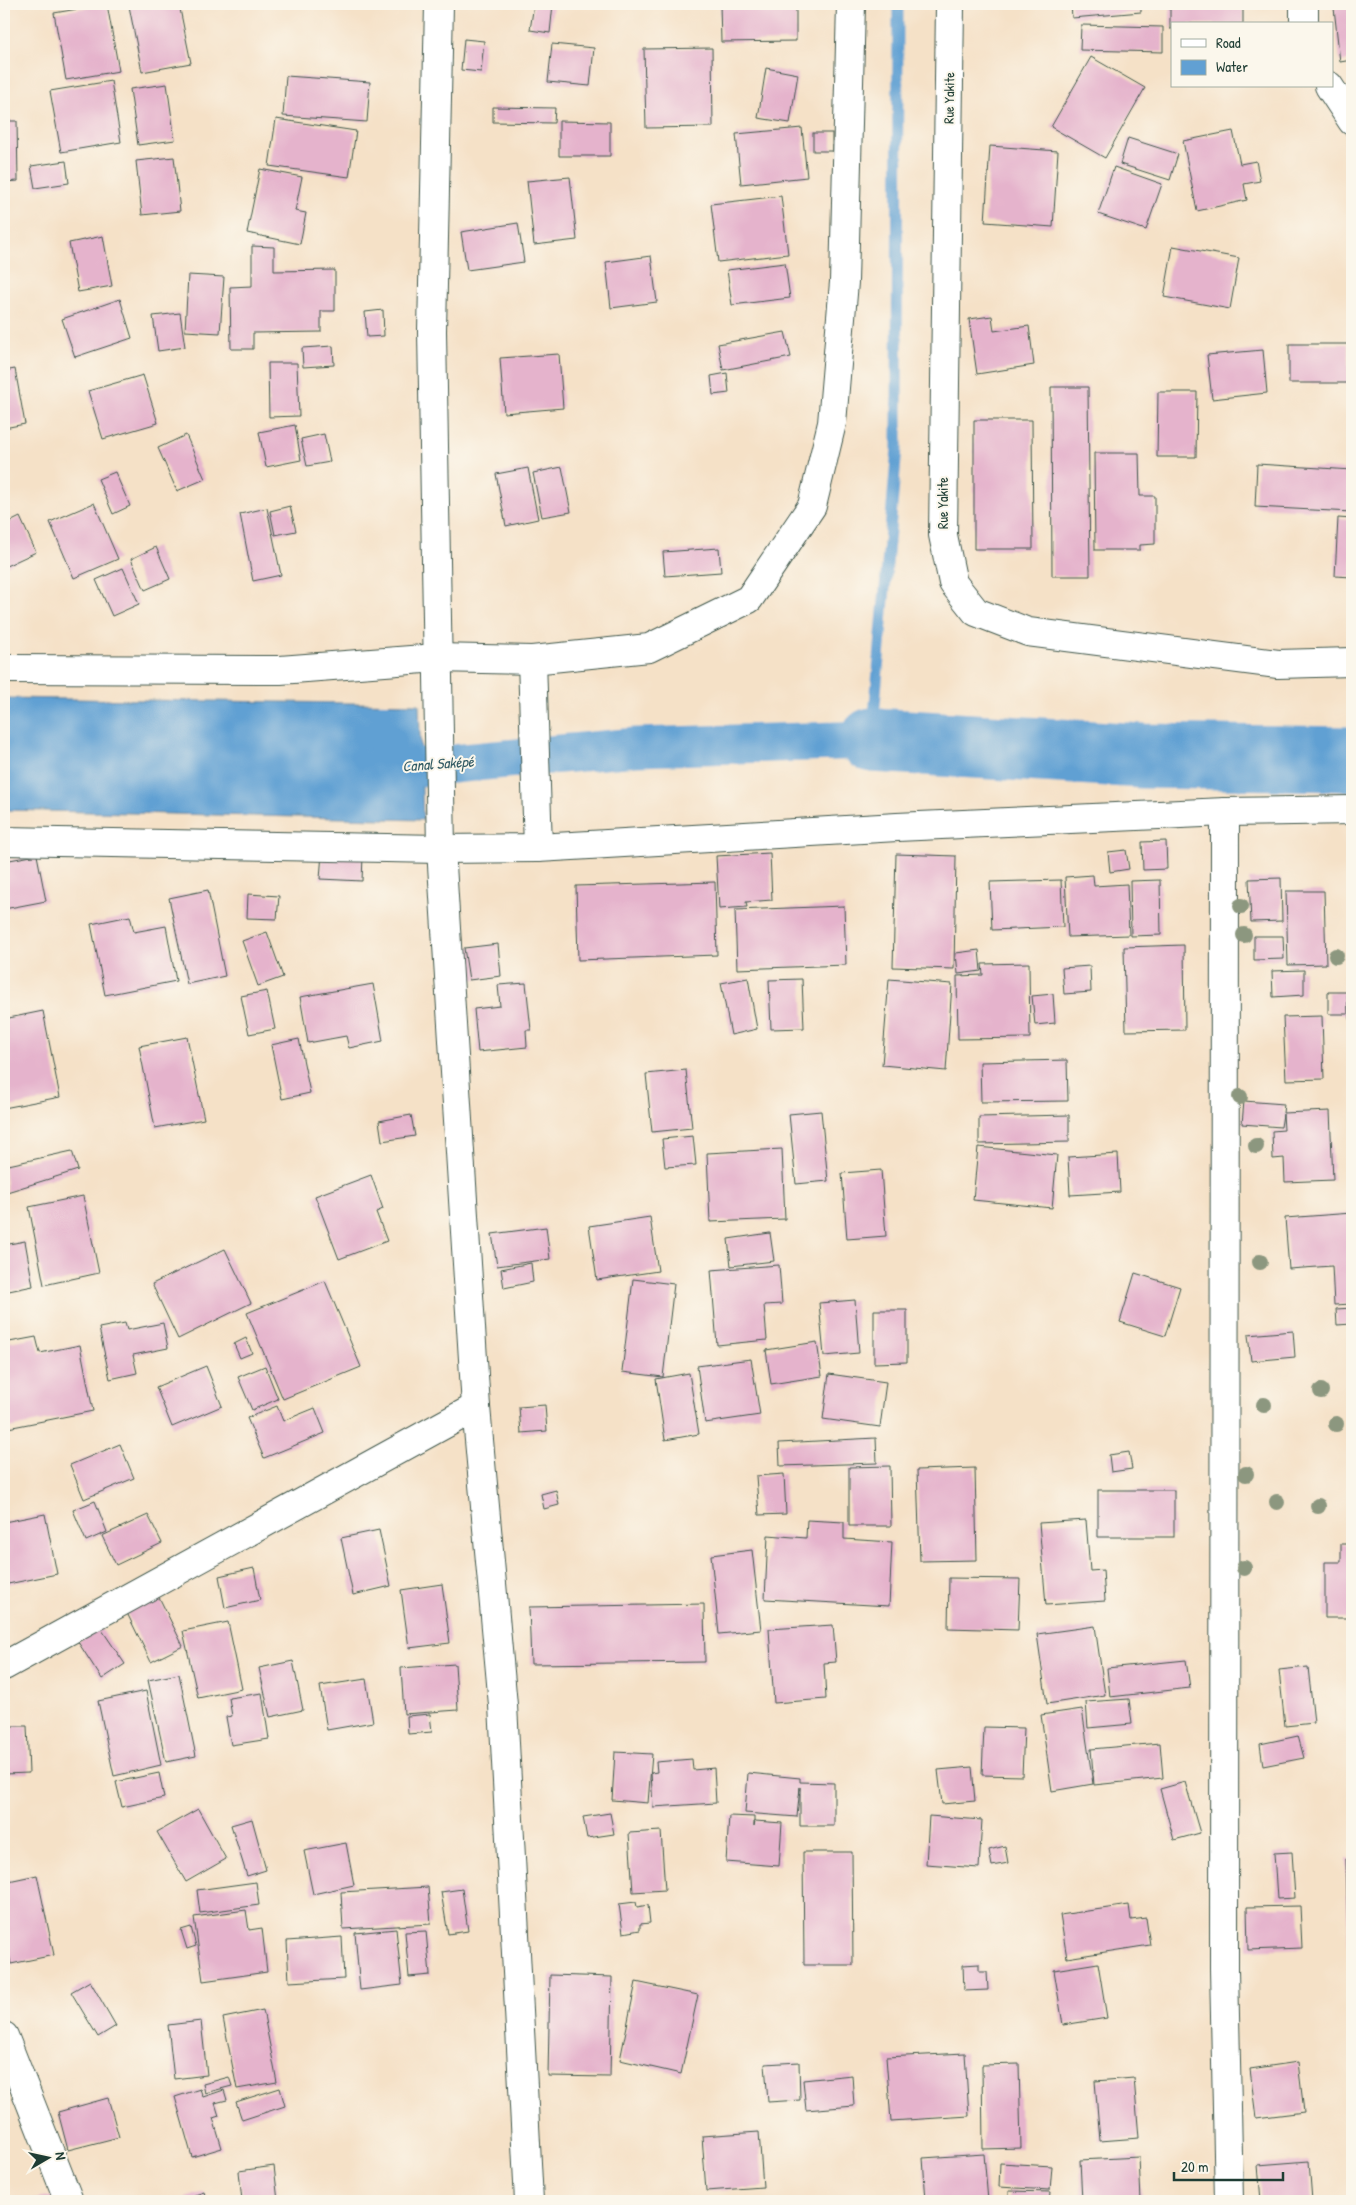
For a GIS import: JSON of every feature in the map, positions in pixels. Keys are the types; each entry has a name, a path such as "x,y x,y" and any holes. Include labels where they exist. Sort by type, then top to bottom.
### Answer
{"street":[{"path":"439,4 432,331 440,849 476,1407 503,1705 529,2201"},
{"path":"4,669 280,670 437,658 532,660 649,648 750,599 812,506 832,423 844,282 851,4"},
{"name":"Rue Yakite","path":"950,4 943,535 953,583 976,612 1028,632 1278,664 1352,662"},
{"path":"1304,4 1304,22"},
{"path":"1330,88 1352,122"},
{"path":"532,660 538,848"},
{"path":"4,841 440,849 538,848 897,827 1225,812 1352,810"},
{"path":"1225,812 1224,1969 1228,2201"},
{"path":"4,1666 476,1407"},
{"path":"4,2036 69,2201"}],"water":[{"path":"4,698 419,704 423,820 4,810"}],"building":[{"path":"107,4 119,71 66,80 54,13"},
{"path":"141,4 179,4 191,63 142,72 129,6"},
{"path":"534,4 553,4 550,33 530,30"},
{"path":"720,4 796,4 796,41 721,42"},
{"path":"1071,4 1141,4 1141,12 1072,18"},
{"path":"1170,4 1243,4 1243,22 1171,22 1170,29"},
{"path":"1352,6 1352,60 1340,62 1334,8"},
{"path":"1081,25 1163,27 1163,52 1080,50"},
{"path":"464,39 484,41 481,72 461,70"},
{"path":"552,44 594,48 590,86 548,82"},
{"path":"712,48 713,127 646,128 644,49"},
{"path":"1091,57 1145,88 1105,158 1051,127"},
{"path":"766,68 798,74 790,123 758,118"},
{"path":"286,76 370,82 367,122 283,116"},
{"path":"111,81 121,142 61,152 50,91"},
{"path":"167,84 175,140 138,145 130,89"},
{"path":"493,107 555,108 554,123 493,122"},
{"path":"276,119 356,131 349,177 269,166"},
{"path":"4,121 17,121 18,181 4,182"},
{"path":"559,121 610,122 610,156 559,156"},
{"path":"802,128 807,177 741,184 736,134"},
{"path":"1233,131 1240,164 1256,161 1260,181 1244,184 1247,200 1197,211 1183,141"},
{"path":"813,133 832,133 832,151 813,151"},
{"path":"1128,138 1178,154 1170,180 1120,164"},
{"path":"990,146 1058,151 1053,227 985,222"},
{"path":"174,157 180,211 142,215 136,161"},
{"path":"66,161 69,183 35,188 31,166"},
{"path":"1114,167 1162,184 1146,230 1098,214"},
{"path":"260,169 302,177 295,211 306,213 300,244 247,233"},
{"path":"570,177 577,240 534,245 527,181"},
{"path":"781,196 788,254 718,262 711,204"},
{"path":"518,223 524,262 467,270 461,232"},
{"path":"103,236 112,286 78,292 69,243"},
{"path":"252,246 274,247 274,271 335,270 335,311 321,311 321,332 253,333 253,349 231,349 230,287 252,286"},
{"path":"1173,246 1239,258 1230,309 1164,297"},
{"path":"651,256 657,302 611,308 606,262"},
{"path":"785,263 790,298 732,305 727,270"},
{"path":"188,275 224,277 220,333 185,331"},
{"path":"120,299 132,338 75,357 62,319"},
{"path":"383,310 384,336 367,337 365,312"},
{"path":"180,313 185,347 158,351 153,316"},
{"path":"992,316 994,331 1029,326 1034,365 977,374 969,319"},
{"path":"785,332 791,357 723,370 718,344"},
{"path":"1289,344 1348,344 1348,383 1289,383"},
{"path":"333,346 334,365 303,367 302,348"},
{"path":"1263,350 1267,393 1212,399 1207,355"},
{"path":"559,354 563,408 504,413 500,358"},
{"path":"268,363 297,363 299,416 269,417"},
{"path":"15,369 25,424 4,428 4,371"},
{"path":"727,373 729,393 713,395 711,376"},
{"path":"143,375 158,423 103,439 88,391"},
{"path":"1051,387 1088,387 1090,576 1052,576"},
{"path":"1158,392 1197,392 1196,457 1157,457"},
{"path":"974,420 1032,420 1033,549 974,549"},
{"path":"295,425 301,460 266,467 259,432"},
{"path":"324,434 330,462 307,466 301,439"},
{"path":"186,435 205,479 177,491 158,448"},
{"path":"1094,453 1139,453 1140,496 1155,496 1155,544 1140,545 1140,550 1095,550"},
{"path":"1257,464 1352,470 1352,512 1255,507"},
{"path":"562,467 571,512 542,517 533,473"},
{"path":"528,468 538,519 506,526 496,474"},
{"path":"115,472 130,506 113,514 98,479"},
{"path":"4,493 8,503 4,505"},
{"path":"94,503 118,559 74,578 50,522"},
{"path":"290,506 296,531 275,535 270,511"},
{"path":"267,508 281,575 253,581 240,514"},
{"path":"20,517 36,552 4,567 4,525"},
{"path":"1338,518 1352,519 1352,577 1335,576"},
{"path":"156,547 170,579 145,590 131,559"},
{"path":"719,548 721,572 665,576 663,552"},
{"path":"123,568 139,604 112,616 96,580"},
{"path":"1166,841 1167,869 1143,870 1142,842"},
{"path":"1126,850 1129,869 1110,872 1108,852"},
{"path":"322,853 363,856 362,881 320,879"},
{"path":"770,853 772,900 746,902 747,907 719,909 716,856"},
{"path":"896,854 956,856 954,969 893,967"},
{"path":"37,855 46,901 4,909 4,861"},
{"path":"1093,875 1094,886 1127,884 1129,935 1068,937 1065,877"},
{"path":"1281,878 1282,921 1251,922 1249,879"},
{"path":"1061,880 1063,927 992,930 990,882"},
{"path":"1160,880 1161,935 1131,936 1130,881"},
{"path":"715,882 717,955 578,960 576,886"},
{"path":"208,890 225,976 187,984 169,898"},
{"path":"1286,891 1324,891 1326,964 1288,965"},
{"path":"248,894 279,896 277,919 247,918"},
{"path":"844,906 846,965 737,969 735,910"},
{"path":"130,916 134,932 166,926 176,981 105,995 91,924"},
{"path":"267,932 283,977 258,986 242,941"},
{"path":"1254,936 1283,936 1284,959 1254,960"},
{"path":"498,944 501,976 469,980 464,948"},
{"path":"1184,945 1185,1030 1126,1031 1124,947"},
{"path":"979,950 981,971 958,974 956,953"},
{"path":"1029,963 1030,1038 958,1039 957,976 983,975 982,964"},
{"path":"1090,966 1091,992 1064,994 1062,968"},
{"path":"1304,970 1304,995 1273,997 1272,971"},
{"path":"748,978 757,1029 731,1035 721,983"},
{"path":"802,979 804,1028 771,1029 769,980"},
{"path":"889,979 952,984 946,1071 882,1065"},
{"path":"526,983 531,1030 526,1030 527,1047 478,1052 474,1009 500,1006 498,985"},
{"path":"373,984 383,1041 349,1048 346,1036 308,1043 300,997"},
{"path":"1350,989 1352,989 1352,1019 1350,1019"},
{"path":"267,991 275,1029 249,1034 241,996"},
{"path":"1328,992 1347,992 1348,1014 1328,1014"},
{"path":"1053,994 1055,1023 1035,1025 1032,996"},
{"path":"43,1011 60,1097 4,1108 4,1019"},
{"path":"1322,1016 1324,1079 1286,1080 1283,1017"},
{"path":"187,1037 204,1119 155,1128 139,1046"},
{"path":"299,1039 310,1093 282,1099 271,1045"},
{"path":"1067,1060 1068,1101 981,1102 980,1062"},
{"path":"686,1070 692,1128 652,1132 646,1074"},
{"path":"1244,1101 1284,1104 1283,1113 1330,1111 1333,1180 1285,1182 1284,1158 1273,1159 1272,1131 1284,1130 1283,1114 1281,1127 1242,1124"},
{"path":"821,1111 828,1181 796,1184 789,1114"},
{"path":"411,1115 415,1136 382,1141 379,1121"},
{"path":"1069,1115 1069,1142 979,1144 979,1117"},
{"path":"693,1136 696,1165 665,1167 662,1139"},
{"path":"978,1147 1057,1155 1052,1208 973,1200"},
{"path":"782,1149 785,1219 710,1222 707,1153"},
{"path":"72,1151 78,1170 7,1192 4,1166"},
{"path":"1118,1154 1120,1192 1070,1195 1068,1157"},
{"path":"881,1170 886,1236 847,1239 842,1173"},
{"path":"371,1175 383,1209 376,1212 387,1241 339,1259 315,1196"},
{"path":"83,1196 99,1273 44,1285 29,1207"},
{"path":"1352,1213 1352,1304 1334,1305 1332,1266 1289,1269 1285,1218"},
{"path":"650,1217 658,1271 597,1280 589,1226"},
{"path":"546,1227 550,1259 497,1266 492,1234"},
{"path":"770,1233 774,1261 731,1266 728,1239"},
{"path":"25,1241 33,1286 4,1292 4,1245"},
{"path":"225,1249 251,1303 178,1339 152,1284"},
{"path":"531,1263 533,1282 504,1288 501,1269"},
{"path":"779,1265 782,1304 764,1305 767,1340 717,1345 711,1270"},
{"path":"1135,1273 1180,1287 1165,1336 1120,1322"},
{"path":"633,1279 674,1284 663,1377 622,1372"},
{"path":"325,1281 361,1367 283,1399 247,1313"},
{"path":"855,1300 859,1353 824,1356 819,1303"},
{"path":"1352,1308 1352,1324 1337,1325 1336,1309"},
{"path":"874,1310 907,1310 907,1362 874,1363"},
{"path":"125,1323 127,1330 163,1323 168,1348 133,1355 137,1373 110,1379 99,1328"},
{"path":"1293,1331 1295,1357 1251,1361 1248,1335"},
{"path":"36,1337 40,1353 80,1345 93,1411 8,1428 4,1408 4,1343"},
{"path":"246,1338 252,1353 240,1358 234,1344"},
{"path":"817,1342 822,1376 771,1384 766,1350"},
{"path":"751,1359 760,1415 705,1423 697,1366"},
{"path":"206,1366 222,1406 172,1427 156,1387"},
{"path":"265,1366 278,1399 252,1410 238,1377"},
{"path":"689,1373 699,1434 665,1440 656,1379"},
{"path":"829,1374 886,1382 880,1427 823,1419"},
{"path":"545,1405 547,1431 521,1433 519,1407"},
{"path":"277,1406 283,1421 315,1408 325,1433 264,1458 247,1418"},
{"path":"876,1438 877,1463 780,1466 779,1443"},
{"path":"120,1444 134,1478 84,1499 70,1465"},
{"path":"1349,1445 1352,1445 1352,1523 1350,1523"},
{"path":"1129,1452 1132,1469 1111,1472 1109,1455"},
{"path":"890,1466 891,1526 849,1526 849,1467"},
{"path":"975,1468 977,1560 920,1561 917,1470"},
{"path":"784,1474 786,1514 759,1515 756,1476"},
{"path":"556,1490 559,1505 544,1509 541,1494"},
{"path":"1098,1490 1174,1490 1174,1537 1098,1537"},
{"path":"95,1501 107,1532 86,1541 73,1510"},
{"path":"45,1514 57,1574 8,1584 4,1562 4,1522"},
{"path":"148,1515 162,1543 116,1565 102,1536"},
{"path":"807,1520 844,1522 844,1539 892,1542 889,1606 765,1599 768,1535 806,1538"},
{"path":"1086,1520 1090,1571 1103,1570 1105,1601 1046,1605 1039,1523"},
{"path":"379,1530 391,1586 353,1595 341,1538"},
{"path":"1341,1544 1352,1544 1352,1618 1325,1618 1325,1562 1341,1562"},
{"path":"752,1550 761,1630 719,1634 711,1555"},
{"path":"254,1568 260,1600 225,1608 219,1576"},
{"path":"949,1578 1020,1579 1018,1630 948,1628"},
{"path":"442,1584 450,1643 409,1648 401,1590"},
{"path":"158,1595 183,1646 151,1662 126,1611"},
{"path":"704,1604 705,1662 531,1664 529,1607"},
{"path":"228,1622 242,1689 198,1698 183,1631"},
{"path":"833,1625 836,1662 824,1663 826,1699 774,1703 769,1629"},
{"path":"1095,1626 1105,1695 1047,1704 1037,1634"},
{"path":"100,1627 125,1664 102,1679 78,1642"},
{"path":"1186,1660 1190,1688 1110,1697 1107,1668"},
{"path":"293,1661 303,1710 270,1717 259,1668"},
{"path":"455,1664 458,1710 404,1714 401,1668"},
{"path":"1308,1667 1314,1723 1285,1726 1279,1670"},
{"path":"179,1674 196,1756 166,1762 148,1680"},
{"path":"366,1679 373,1722 327,1730 320,1686"},
{"path":"146,1691 161,1765 114,1776 98,1701"},
{"path":"262,1693 269,1739 231,1745 226,1717 232,1716 229,1698"},
{"path":"1129,1699 1132,1724 1088,1728 1086,1702"},
{"path":"1082,1709 1093,1784 1052,1791 1041,1715"},
{"path":"430,1714 432,1732 408,1734 407,1716"},
{"path":"4,1726 27,1726 29,1773 4,1774"},
{"path":"984,1727 1024,1728 1022,1776 982,1775"},
{"path":"1298,1736 1304,1758 1263,1766 1260,1744"},
{"path":"1160,1743 1163,1778 1094,1785 1091,1749"},
{"path":"615,1752 652,1754 648,1803 612,1800"},
{"path":"692,1759 693,1770 714,1768 716,1803 653,1807 651,1773 657,1772 656,1762"},
{"path":"972,1767 975,1801 942,1804 938,1770"},
{"path":"159,1773 164,1798 122,1807 116,1782"},
{"path":"748,1773 800,1778 800,1782 834,1783 834,1826 800,1826 800,1787 797,1817 745,1813"},
{"path":"1185,1782 1200,1833 1174,1840 1160,1789"},
{"path":"198,1809 226,1859 186,1882 157,1832"},
{"path":"610,1813 614,1834 587,1838 583,1817"},
{"path":"729,1816 754,1817 754,1826 755,1821 782,1823 779,1866 726,1862"},
{"path":"929,1816 982,1820 979,1868 926,1864"},
{"path":"252,1819 266,1870 247,1876 231,1825"},
{"path":"661,1831 665,1890 633,1892 629,1833"},
{"path":"346,1843 354,1885 313,1894 304,1851"},
{"path":"1005,1846 1008,1863 992,1866 989,1850"},
{"path":"803,1852 852,1852 853,1965 804,1965"},
{"path":"1292,1852 1295,1898 1277,1899 1274,1853"},
{"path":"1346,1859 1352,1859 1352,1945 1348,1945"},
{"path":"37,1875 54,1955 11,1964 4,1931 4,1882"},
{"path":"256,1882 259,1905 200,1913 197,1890"},
{"path":"428,1887 431,1924 343,1929 341,1892"},
{"path":"462,1889 468,1931 448,1934 441,1892"},
{"path":"636,1902 637,1907 648,1905 650,1923 640,1924 640,1930 623,1933 619,1904"},
{"path":"1129,1905 1131,1920 1146,1918 1150,1945 1067,1958 1060,1915"},
{"path":"1300,1906 1302,1948 1248,1950 1247,1907"},
{"path":"246,1910 249,1930 262,1928 267,1972 203,1981 194,1917"},
{"path":"191,1927 196,1946 187,1949 181,1930"},
{"path":"396,1929 402,1985 360,1990 355,1933"},
{"path":"426,1931 430,1975 409,1977 405,1932"},
{"path":"342,1937 344,1979 289,1982 287,1941"},
{"path":"1098,1963 1107,2018 1063,2025 1054,1970"},
{"path":"979,1964 979,1972 987,1972 988,1990 964,1991 963,1965"},
{"path":"550,1975 612,1977 610,2077 548,2076"},
{"path":"90,1981 116,2026 98,2037 71,1992"},
{"path":"636,1982 698,1995 681,2074 620,2060"},
{"path":"263,2010 277,2082 237,2089 223,2018"},
{"path":"201,2021 207,2075 174,2079 168,2025"},
{"path":"965,2053 969,2116 891,2121 886,2057"},
{"path":"799,2062 800,2100 768,2102 765,2064"},
{"path":"1298,2062 1304,2112 1256,2118 1250,2069"},
{"path":"1019,2064 1021,2148 983,2149 982,2065"},
{"path":"852,2075 854,2106 806,2110 803,2080"},
{"path":"229,2077 232,2086 205,2093 203,2084"},
{"path":"1134,2078 1139,2138 1100,2141 1095,2081"},
{"path":"280,2088 285,2106 242,2120 236,2102"},
{"path":"200,2089 203,2097 224,2090 227,2100 215,2103 219,2116 213,2118 222,2148 192,2157 175,2097"},
{"path":"108,2098 119,2137 68,2150 58,2112"},
{"path":"759,2132 763,2187 706,2191 702,2136"},
{"path":"984,2154 988,2201 926,2201 923,2158"},
{"path":"1139,2157 1141,2201 1082,2201 1080,2160"},
{"path":"1309,2161 1312,2201 1261,2201 1258,2165"},
{"path":"1000,2163 1052,2166 1050,2190 999,2187"},
{"path":"274,2166 278,2201 242,2201 239,2171"},
{"path":"1009,2191 1051,2192 1050,2201 1009,2201"},
{"path":"204,2192 207,2201 177,2201"},
{"path":"54,2196 55,2201 31,2201 31,2200"}],"waterway":[{"path":"872,740 897,448 898,4"},
{"name":"Canal Saképé","path":"369,768 420,767 636,747 872,740"},
{"path":"872,740 1143,756 1352,759"}]}
